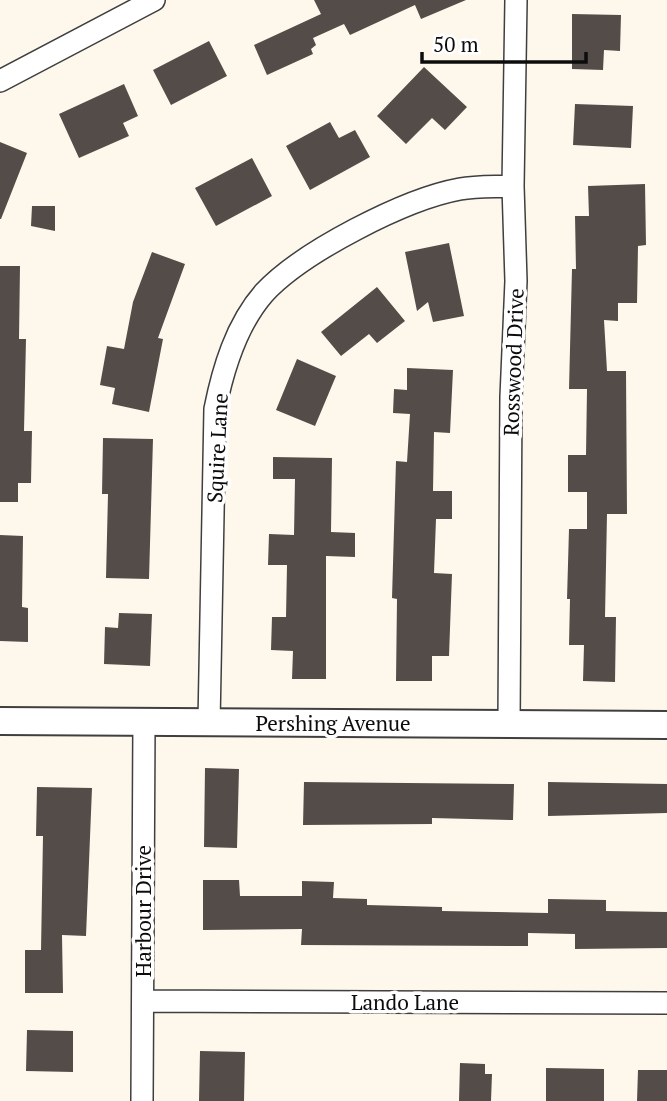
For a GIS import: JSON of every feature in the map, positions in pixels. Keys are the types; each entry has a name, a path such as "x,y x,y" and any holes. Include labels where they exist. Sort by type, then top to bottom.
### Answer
{"street":[{"path":"0,81 154,0"},
{"name":"Rosswood Drive","path":"509,724 511,397 516,281 513,186 516,0"},
{"name":"Squire Lane","path":"209,723 215,409 223,371 240,330 264,294 293,268 327,245 424,199 460,189 513,186"},
{"name":"Pershing Avenue","path":"0,721 667,725"},
{"name":"Harbour Drive","path":"142,1101 144,722"},
{"name":"Lando Lane","path":"143,1001 667,1003"}],"building":[{"path":"314,0 466,0 421,19 415,5 350,35 344,24 313,38 316,45 311,49 313,54 267,75 254,45 321,14"},
{"path":"572,14 621,15 620,51 604,50 603,70 572,69"},
{"path":"209,41 227,76 171,105 153,70"},
{"path":"424,67 467,107 445,130 432,118 406,144 377,116"},
{"path":"124,84 138,116 123,123 129,136 79,158 59,114"},
{"path":"575,104 633,106 631,148 573,145"},
{"path":"330,122 339,138 355,130 370,157 310,190 286,146"},
{"path":"0,142 27,153 1,219 0,219"},
{"path":"252,158 272,196 216,226 195,188"},
{"path":"645,184 646,245 638,246 637,303 618,303 618,321 604,320 607,371 626,371 627,514 607,514 605,617 616,617 615,682 583,681 584,645 569,645 570,599 567,599 569,529 587,529 587,492 568,492 568,455 586,455 587,389 569,389 572,269 576,269 575,216 589,216 588,186"},
{"path":"32,206 55,206 55,231 31,226"},
{"path":"449,243 464,316 433,322 428,302 417,311 405,252"},
{"path":"152,252 185,264 158,338 163,339 149,412 112,404 115,388 100,385 107,346 124,349 133,302"},
{"path":"0,266 20,266 19,339 26,339 24,431 32,431 31,483 18,483 18,502 0,502"},
{"path":"377,287 405,321 377,343 369,334 341,356 321,332"},
{"path":"297,359 336,376 315,426 276,410"},
{"path":"407,368 453,370 450,433 434,432 433,491 452,491 452,519 436,519 434,573 452,574 449,656 432,656 432,681 396,681 397,599 392,598 396,461 407,462 410,414 393,413 394,389 407,390"},
{"path":"103,438 153,439 149,579 106,578 108,494 102,494"},
{"path":"273,457 332,458 331,532 355,533 355,557 326,556 326,679 292,679 293,651 271,650 272,617 286,617 287,565 268,565 269,534 294,535 295,479 273,479"},
{"path":"0,535 23,536 22,607 28,608 28,642 0,641"},
{"path":"119,613 152,614 150,666 104,664 105,627 118,628"},
{"path":"205,768 239,769 237,848 204,847"},
{"path":"304,782 514,784 513,820 432,818 432,824 303,825"},
{"path":"548,782 667,784 667,813 548,816"},
{"path":"37,787 92,788 86,936 62,935 63,993 25,993 25,950 41,950 43,836 36,836"},
{"path":"203,880 239,880 240,896 302,896 302,881 334,882 333,898 367,899 367,905 442,907 442,911 548,913 548,899 606,900 606,911 667,912 667,948 575,949 575,934 528,933 528,946 301,945 302,929 203,930"},
{"path":"27,1030 73,1031 73,1072 26,1071"},
{"path":"200,1051 245,1052 244,1101 199,1101"},
{"path":"460,1063 485,1064 485,1074 492,1074 491,1101 459,1101"},
{"path":"546,1068 604,1069 604,1101 546,1101"},
{"path":"638,1070 667,1070 667,1101 637,1101"}]}
